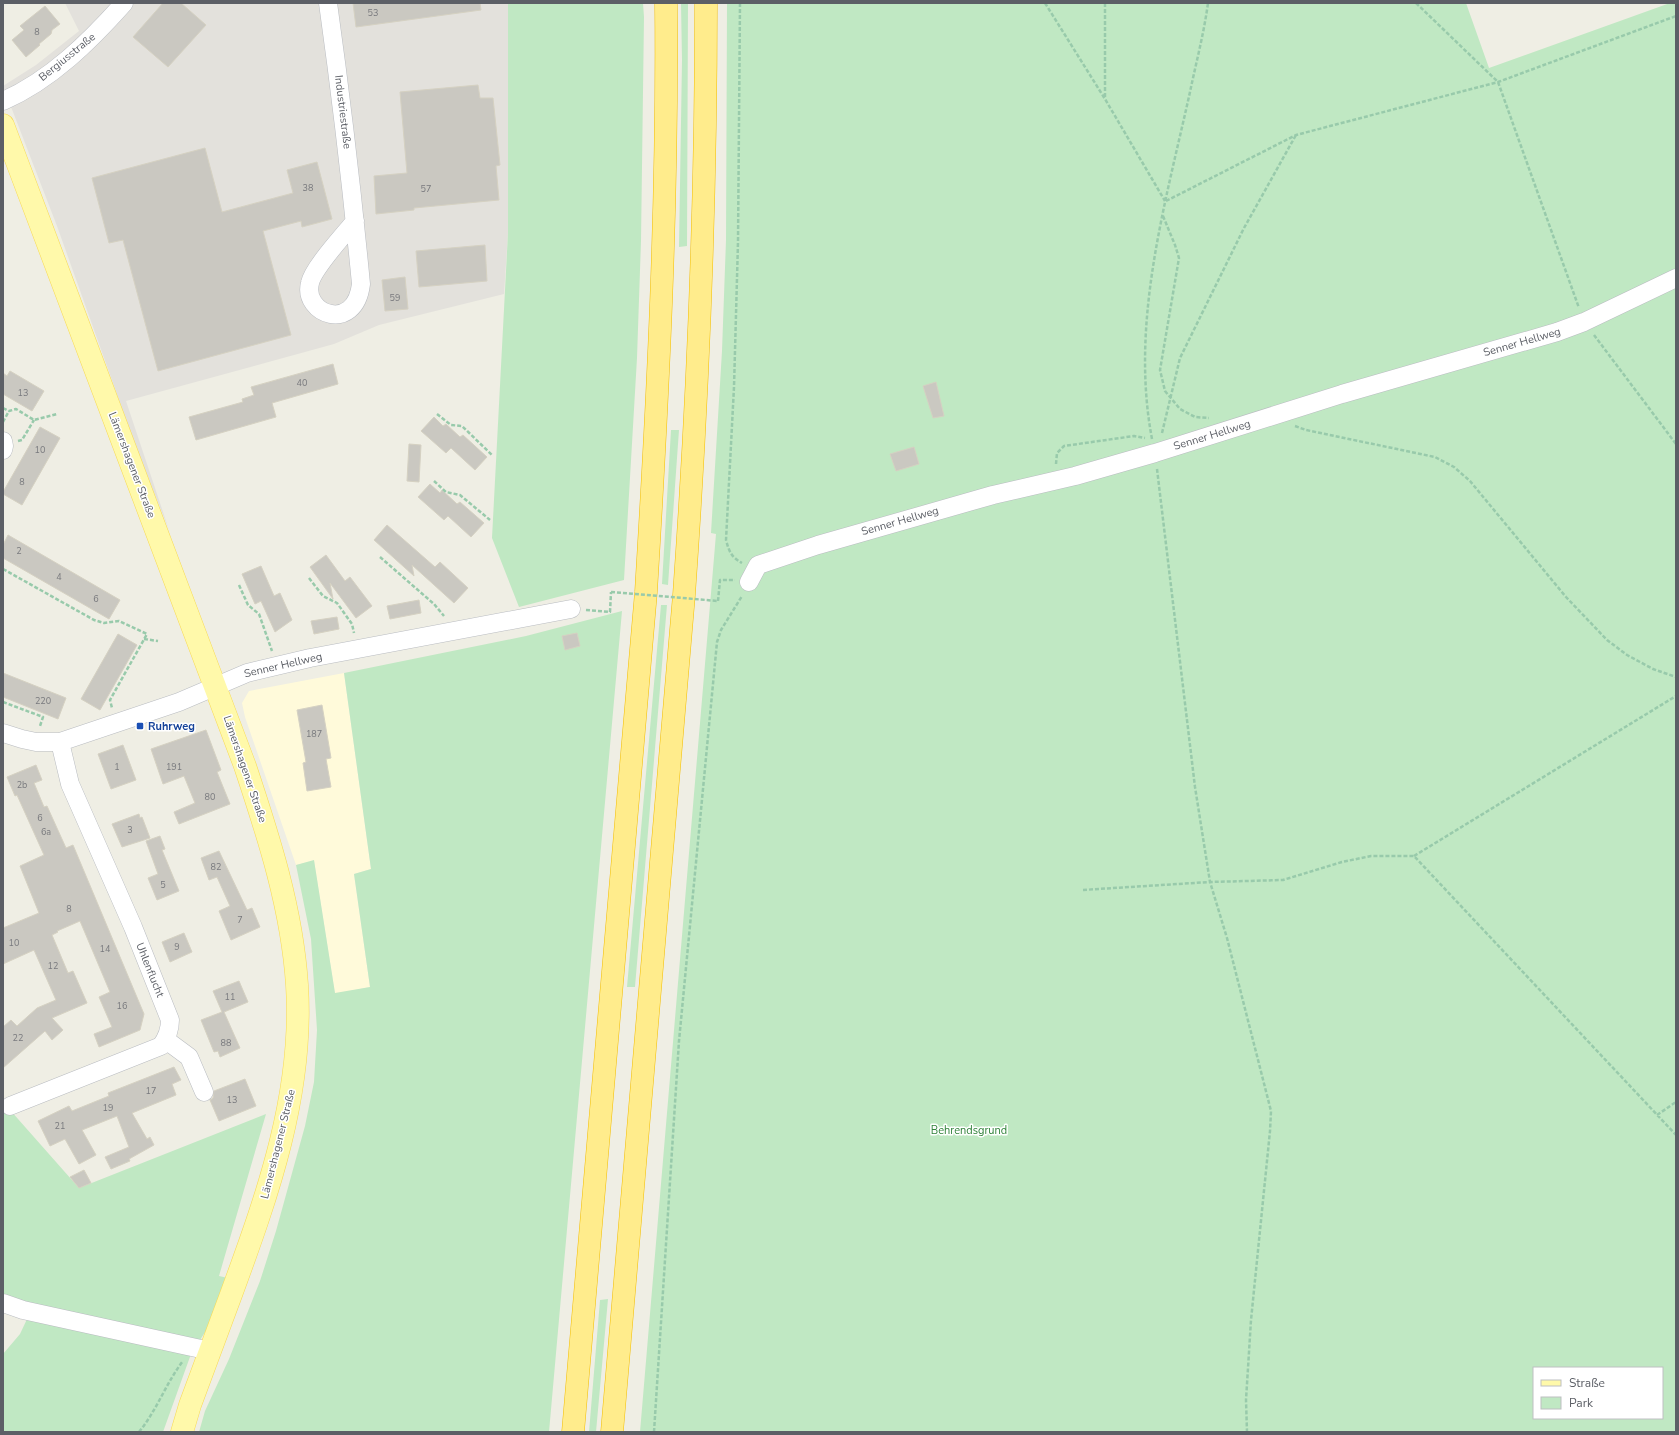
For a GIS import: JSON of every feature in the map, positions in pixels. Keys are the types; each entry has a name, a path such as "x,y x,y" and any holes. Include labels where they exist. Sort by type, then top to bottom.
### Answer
{"highway":[{"path":"573,1432 645,600 652,495 659,373 665,211 666,3"},
{"path":"612,1432 684,595 693,466 703,257 706,3"}],"main road":[{"name":"Lämershagener Straße","path":"3,125 215,685 260,811 283,891 294,948 298,1017 295,1070 279,1150 265,1199 201,1350 182,1432"}],"street":[{"name":"Bergiusstraße","path":"3,101 48,74 99,30 124,3"},
{"name":"Industriestraße","path":"328,3 347,140 355,221 361,284 360,292 353,307 348,312 331,315 322,311 310,298 310,282 317,270 355,221"},
{"name":"Senner Hellweg","path":"758,565 818,545 993,495 1059,480 1153,446 1342,394 1557,332 1584,322 1676,278"},
{"path":"750,582 758,565"},
{"name":"Senner Hellweg","path":"3,733 36,742 60,742 179,702 215,685 247,673 358,649 571,608"},
{"name":"Uhlenflucht","path":"60,742 70,784 170,1020 169,1034 166,1040"},
{"path":"10,1106 161,1046 166,1040 189,1057 204,1092"},
{"path":"3,1303 23,1310 201,1350"}],"path":[{"path":"740,3 738,242 734,387 726,540 733,558 750,565 758,565"},
{"path":"1045,3 1166,201"},
{"path":"1105,3 1105,100"},
{"path":"1208,3 1149,285 1145,344 1146,412 1153,446 1195,788 1210,882 1227,938 1271,1111 1250,1320 1246,1400 1247,1432"},
{"path":"1416,3 1498,82 1584,322 1676,444"},
{"path":"1166,201 1296,135 1498,82 1676,16"},
{"path":"1153,446 1165,427 1170,397 1183,351 1244,228 1296,135"},
{"path":"1163,216 1176,245 1179,258 1160,370 1165,391 1180,409 1195,417 1215,419"},
{"path":"3,408 9,411 16,410 34,420 57,414"},
{"path":"3,422 9,411"},
{"path":"437,414 451,425 462,426 494,456"},
{"path":"3,446 22,440 34,420"},
{"path":"1293,426 1435,457 1454,467 1470,481 1566,597 1607,640 1627,655 1653,669 1676,677"},
{"path":"1059,480 1055,462 1057,453 1064,446 1134,436 1153,446"},
{"path":"434,481 446,492 460,495 490,520"},
{"path":"380,557 434,604 449,622 454,631"},
{"path":"3,569 94,620 104,623 119,621 147,634 110,700 113,711"},
{"path":"309,578 322,596 336,603 352,624 358,649"},
{"path":"594,610 610,612 611,592 718,601 720,580"},
{"path":"654,1432 679,1041 717,642 721,630 750,582"},
{"path":"239,585 248,605 259,614 277,666"},
{"path":"144,639 158,641"},
{"path":"1083,890 1210,882 1283,880 1342,862 1364,858 1414,856 1676,696"},
{"path":"3,702 43,718 36,742"},
{"path":"1414,856 1676,1135"},
{"path":"1657,1115 1676,1102"},
{"path":"139,1432 158,1405 176,1371 201,1350"}],"shaded area":[{"path":"65,3 508,3 508,233 504,294 379,325 334,344 126,401 169,530 134,442 57,226 3,86 36,65 79,31"},
{"path":"344,673 371,869 354,874 370,987 335,994 314,861 296,865 245,717 242,703 249,691"}],"green space":[{"path":"508,3 643,3 644,17 641,241 637,358 624,580 519,607 492,538 508,233"},
{"path":"681,3 688,3 687,246 679,247 682,60"},
{"name":"Behrendsgrund","path":"727,3 1466,3 1489,68 1670,3 1676,3 1676,1432 640,1432 716,534 711,533 722,351 726,240"},
{"path":"671,430 679,430 668,585 662,584"},
{"path":"661,605 667,605 635,987 627,987"},
{"path":"622,611 549,1432 199,1432 205,1411 229,1359 260,1281 276,1231 305,1126 314,1082 317,1030 311,939 296,865 314,860 335,993 370,987 354,874 371,869 344,673 526,636"},
{"path":"3,1102 79,1188 266,1114 219,1276 228,1278 211,1323 198,1343 3,1297"},
{"path":"608,1299 596,1432 589,1432 600,1300"},
{"path":"28,1317 191,1354 163,1432 3,1432 3,1354 20,1334"}],"building":[{"path":"163,3 181,3 206,25 168,67 133,37"},
{"path":"353,3 480,3 481,10 356,27"},
{"path":"45,6 60,24 52,30 51,34 26,57 12,40 24,30 20,26"},
{"path":"478,85 480,98 493,98 500,165 496,166 499,200 414,208 414,210 376,214 374,176 407,173 400,92"},
{"path":"205,148 222,212 293,193 287,170 317,162 332,219 302,227 301,221 263,231 291,335 158,371 123,240 109,243 92,178"},
{"path":"485,245 487,281 419,287 416,251"},
{"path":"405,277 408,309 385,311 382,280"},
{"path":"333,364 338,384 272,403 276,417 196,440 189,417 243,402 242,399 254,395 251,387"},
{"path":"10,371 44,391 32,411 3,394 3,373 7,376"},
{"path":"936,382 944,416 933,418 923,386"},
{"path":"434,417 443,426 446,424 460,437 463,435 487,457 475,470 451,448 446,453 421,431"},
{"path":"40,427 60,438 22,505 3,494 3,492"},
{"path":"409,444 421,445 419,482 407,481"},
{"path":"914,447 919,464 896,471 890,454"},
{"path":"430,484 440,493 442,490 457,504 460,502 484,523 471,537 448,516 444,520 418,497"},
{"path":"387,525 435,567 440,562 468,588 454,603 412,565 414,576 374,540"},
{"path":"8,535 120,600 109,619 3,558 3,545"},
{"path":"326,555 345,581 350,577 372,606 356,618 330,583 333,599 310,567"},
{"path":"261,566 274,596 280,593 292,620 275,632 261,601 255,604 242,574"},
{"path":"419,600 421,613 390,619 387,606"},
{"path":"337,617 339,629 314,634 311,621"},
{"path":"577,633 580,646 565,650 562,636"},
{"path":"118,634 137,645 100,710 81,699"},
{"path":"3,673 66,698 58,719 3,697"},
{"path":"322,705 331,758 326,759 331,787 307,791 303,763 306,762 297,710"},
{"path":"206,730 221,770 217,772 230,804 179,824 174,812 195,803 184,776 163,784 151,749"},
{"path":"123,745 136,780 111,789 98,754"},
{"path":"36,765 42,780 34,783 44,807 47,806 66,848 73,845 144,1014 140,1030 99,1047 94,1034 112,1027 99,997 110,992 80,921 57,931 58,932 52,935 68,973 73,971 87,1003 52,1018 63,1030 52,1040 45,1031 3,1068 3,1027 11,1020 17,1026 37,1008 56,1000 34,950 3,964 3,928 39,913 20,866 44,855 17,795 15,796 7,777"},
{"path":"139,814 140,818 142,817 150,838 122,847 112,824"},
{"path":"160,836 165,849 162,850 179,891 157,900 148,878 158,874 146,841"},
{"path":"219,851 247,910 252,908 260,927 231,940 219,911 230,906 217,877 209,880 201,858"},
{"path":"184,933 192,952 170,962 162,942"},
{"path":"239,981 248,1002 224,1012 240,1048 220,1057 218,1051 214,1052 201,1020 222,1012 213,991"},
{"path":"174,1067 181,1080 172,1084 176,1095 132,1113 147,1139 150,1137 154,1145 129,1159 130,1161 111,1169 105,1157 129,1147 117,1116 82,1130 96,1155 79,1164 65,1139 50,1146 38,1121 69,1106 72,1111 109,1096 108,1093"},
{"path":"245,1079 256,1106 219,1121 210,1100 213,1098 214,1091"},
{"path":"84,1170 91,1183 79,1188 70,1177"}],"place":[{"name":"Ruhrweg","path":"140,726"}]}
